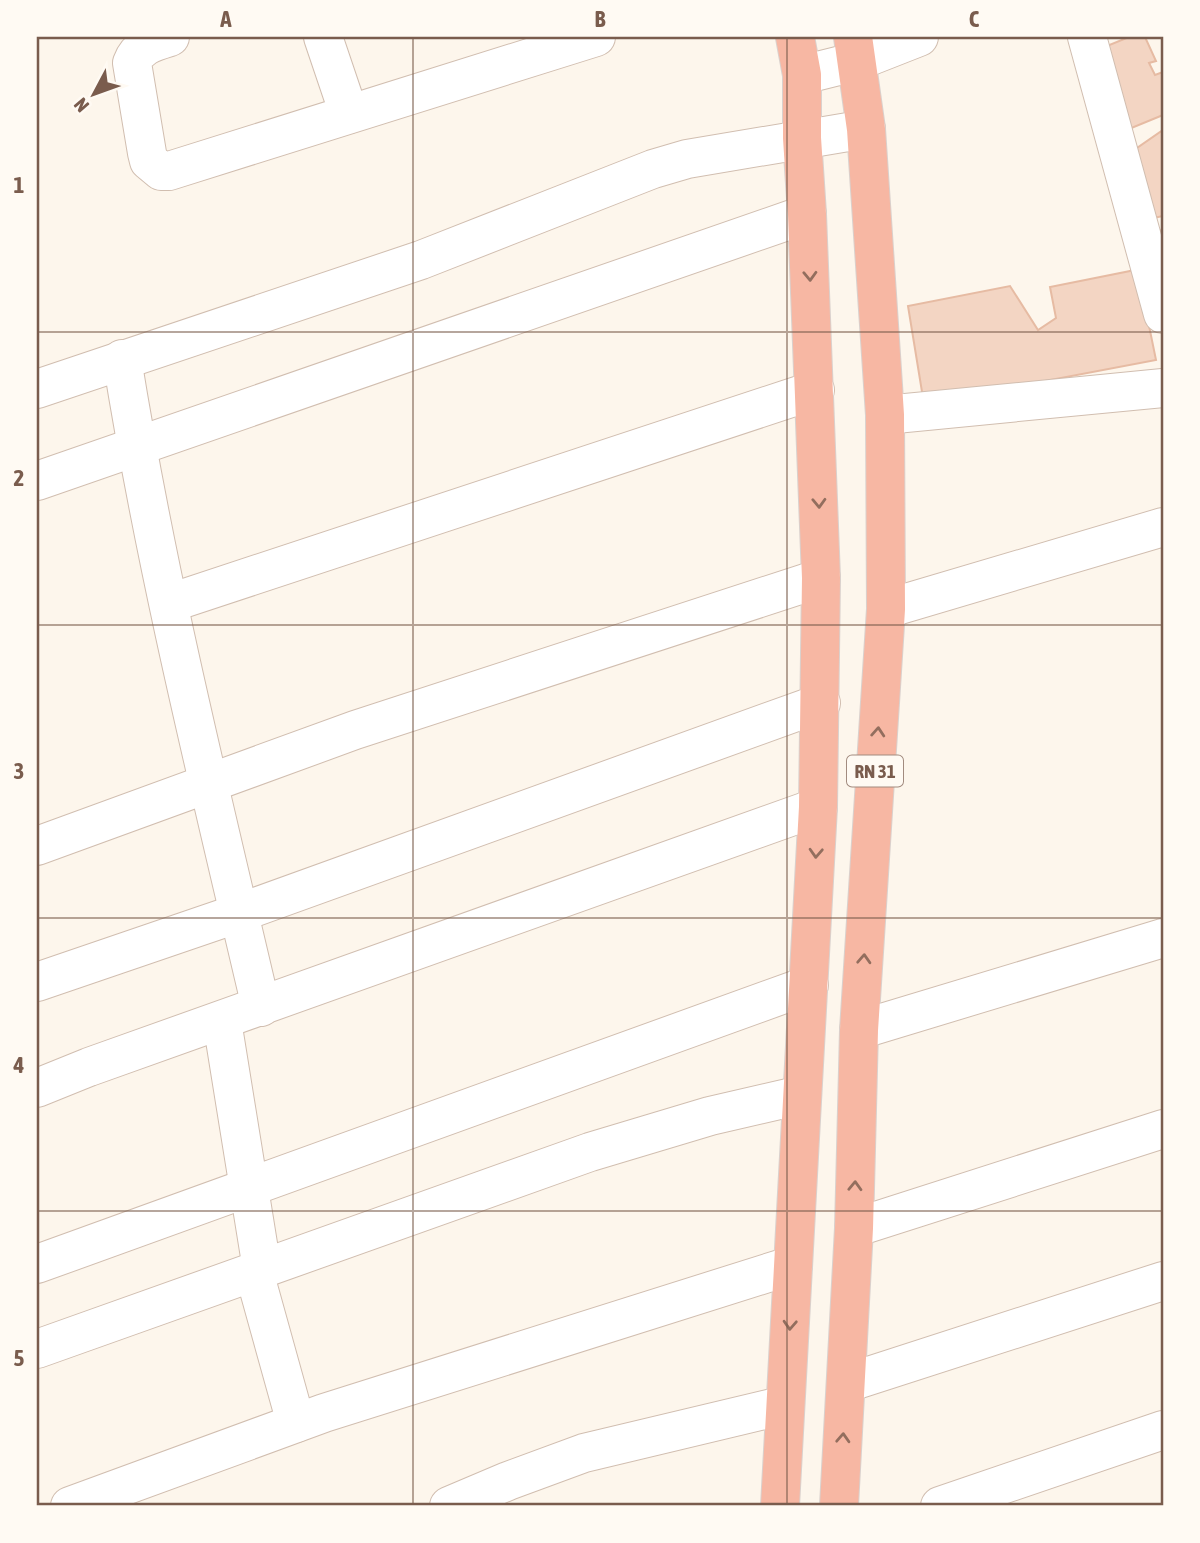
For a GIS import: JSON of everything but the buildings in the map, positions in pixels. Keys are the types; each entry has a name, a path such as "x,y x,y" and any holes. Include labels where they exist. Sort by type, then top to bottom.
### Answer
{"highway":[{"name":"RN 31","path":"780,1506 818,807 821,703 821,578 802,138 802,75 795,37"},
{"name":"RN 31","path":"839,1506 854,1228 859,1030 886,609 884,415 866,129 855,49"}],"street":[{"path":"170,37 144,47 135,54 132,63 149,161 161,171 169,171 583,39"},
{"path":"323,37 349,114"},
{"path":"802,75 855,49 919,37"},
{"path":"1087,37 1163,314"},
{"path":"37,389 421,260 653,169 687,159 866,129"},
{"path":"37,481 807,214"},
{"path":"122,359 136,446 261,1007"},
{"path":"884,415 1163,388"},
{"path":"170,603 814,390"},
{"path":"886,609 1163,527"},
{"path":"37,846 355,730 821,578"},
{"path":"37,982 239,913 821,703"},
{"path":"37,1088 818,807"},
{"path":"859,1030 1163,938"},
{"path":"37,1264 808,985"},
{"path":"222,1021 249,1186 258,1270 296,1423"},
{"path":"37,1349 590,1152 710,1116 801,1095"},
{"path":"854,1228 1163,1129"},
{"path":"70,1506 296,1423 793,1265"},
{"path":"847,1383 1163,1281"},
{"path":"449,1506 584,1453 785,1405"},
{"path":"940,1506 1163,1430"}]}
